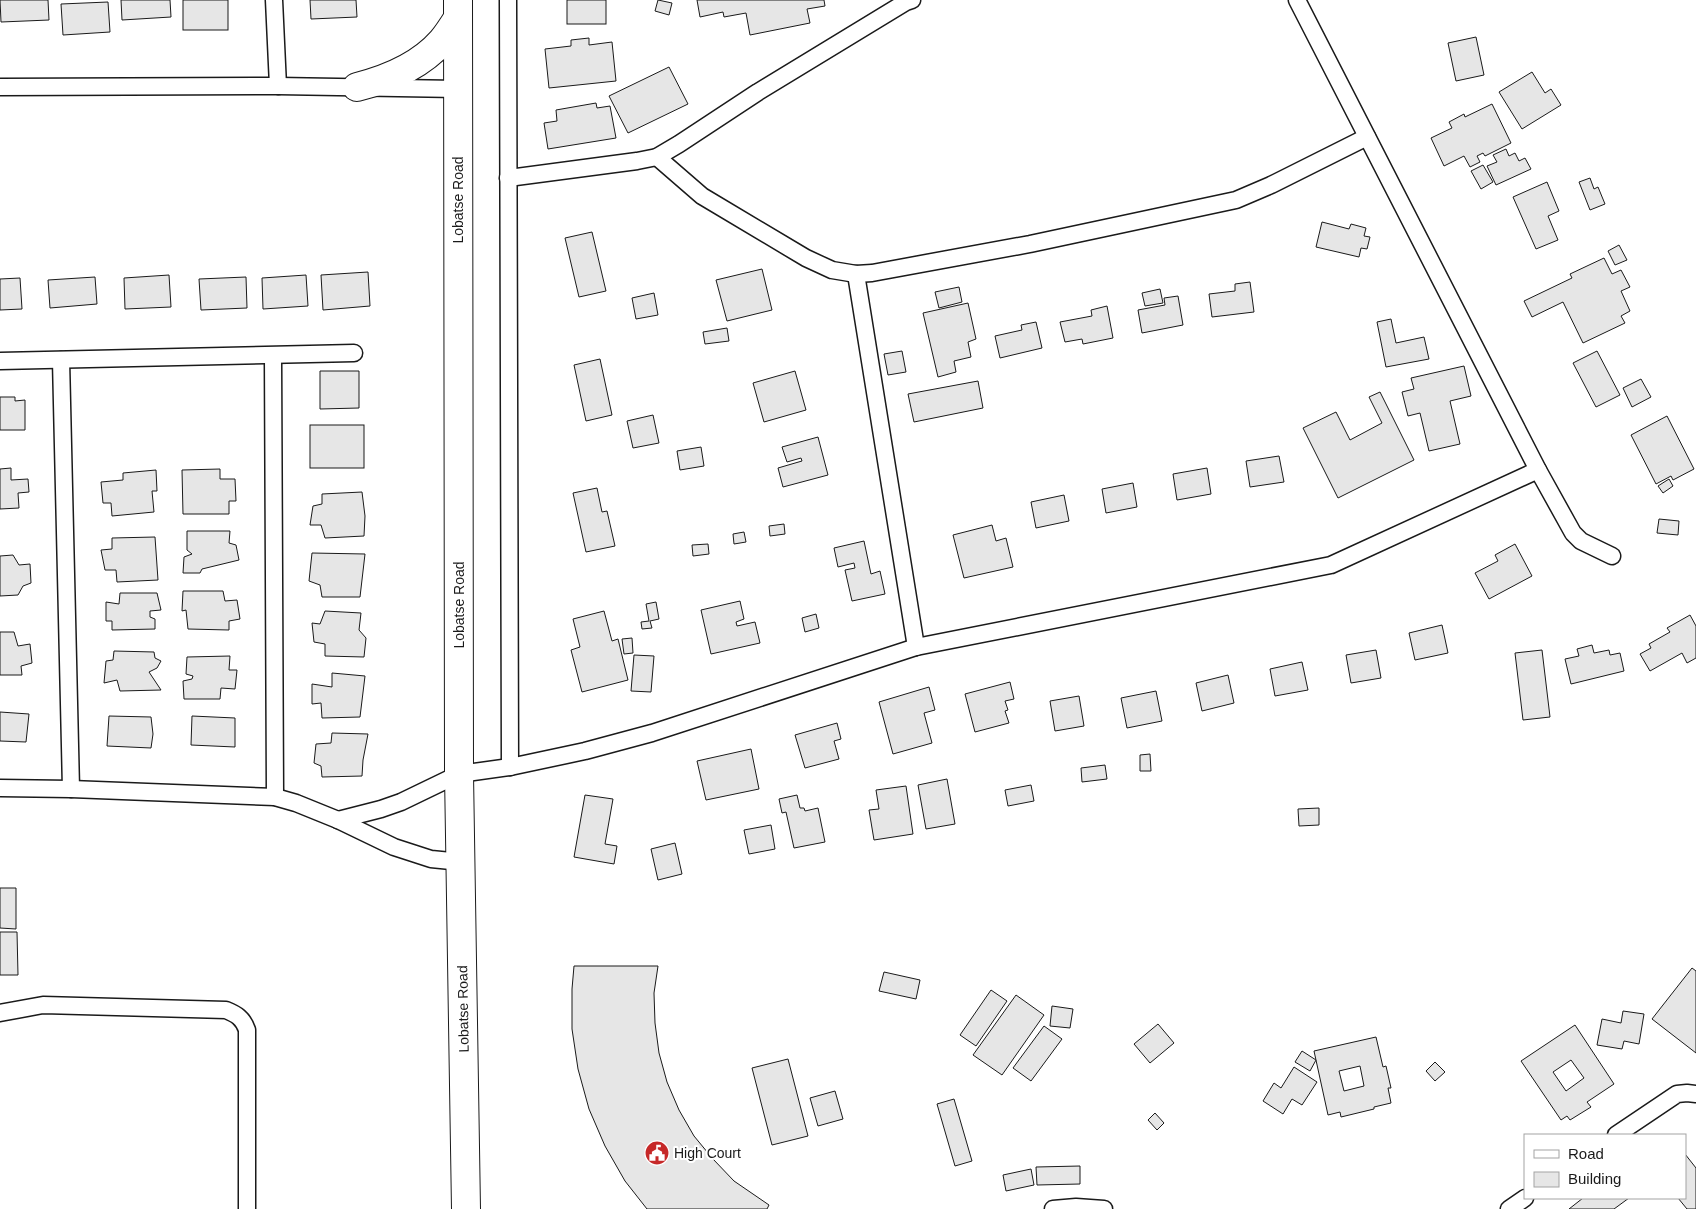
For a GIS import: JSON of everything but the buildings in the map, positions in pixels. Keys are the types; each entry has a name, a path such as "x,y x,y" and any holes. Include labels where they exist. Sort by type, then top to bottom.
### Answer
{"highway":[{"path":"357,87 392,76 427,56 443,40 458,9"},
{"name":"Lobatse Road","path":"458,9 460,774 466,1209"}],"street":[{"path":"274,0 278,86"},
{"path":"508,0 510,767"},
{"path":"1297,0 1572,533 1581,541 1612,556"},
{"path":"508,178 657,157 766,87 908,1"},
{"path":"0,87 278,86 458,89"},
{"path":"657,157 702,196 806,258 832,270 856,274 872,274 1030,244 1236,200 1265,188 1367,137"},
{"path":"856,274 916,647"},
{"path":"0,361 354,353"},
{"path":"273,356 275,797"},
{"path":"61,360 71,789"},
{"path":"338,820 401,802 460,774 510,767 585,751 652,733 916,647 1331,565 1538,470"},
{"path":"0,788 275,797 296,803 338,820 373,838 412,853 431,859 461,862"},
{"path":"0,1013 43,1005 226,1010 236,1014 242,1019 247,1030 247,1209"},
{"path":"1617,1134 1677,1094 1687,1092 1696,1094"},
{"path":"1508,1209 1524,1199"},
{"path":"1053,1209 1076,1207 1104,1209"}],"place":[{"name":"High Court","path":"657,1153"}]}
